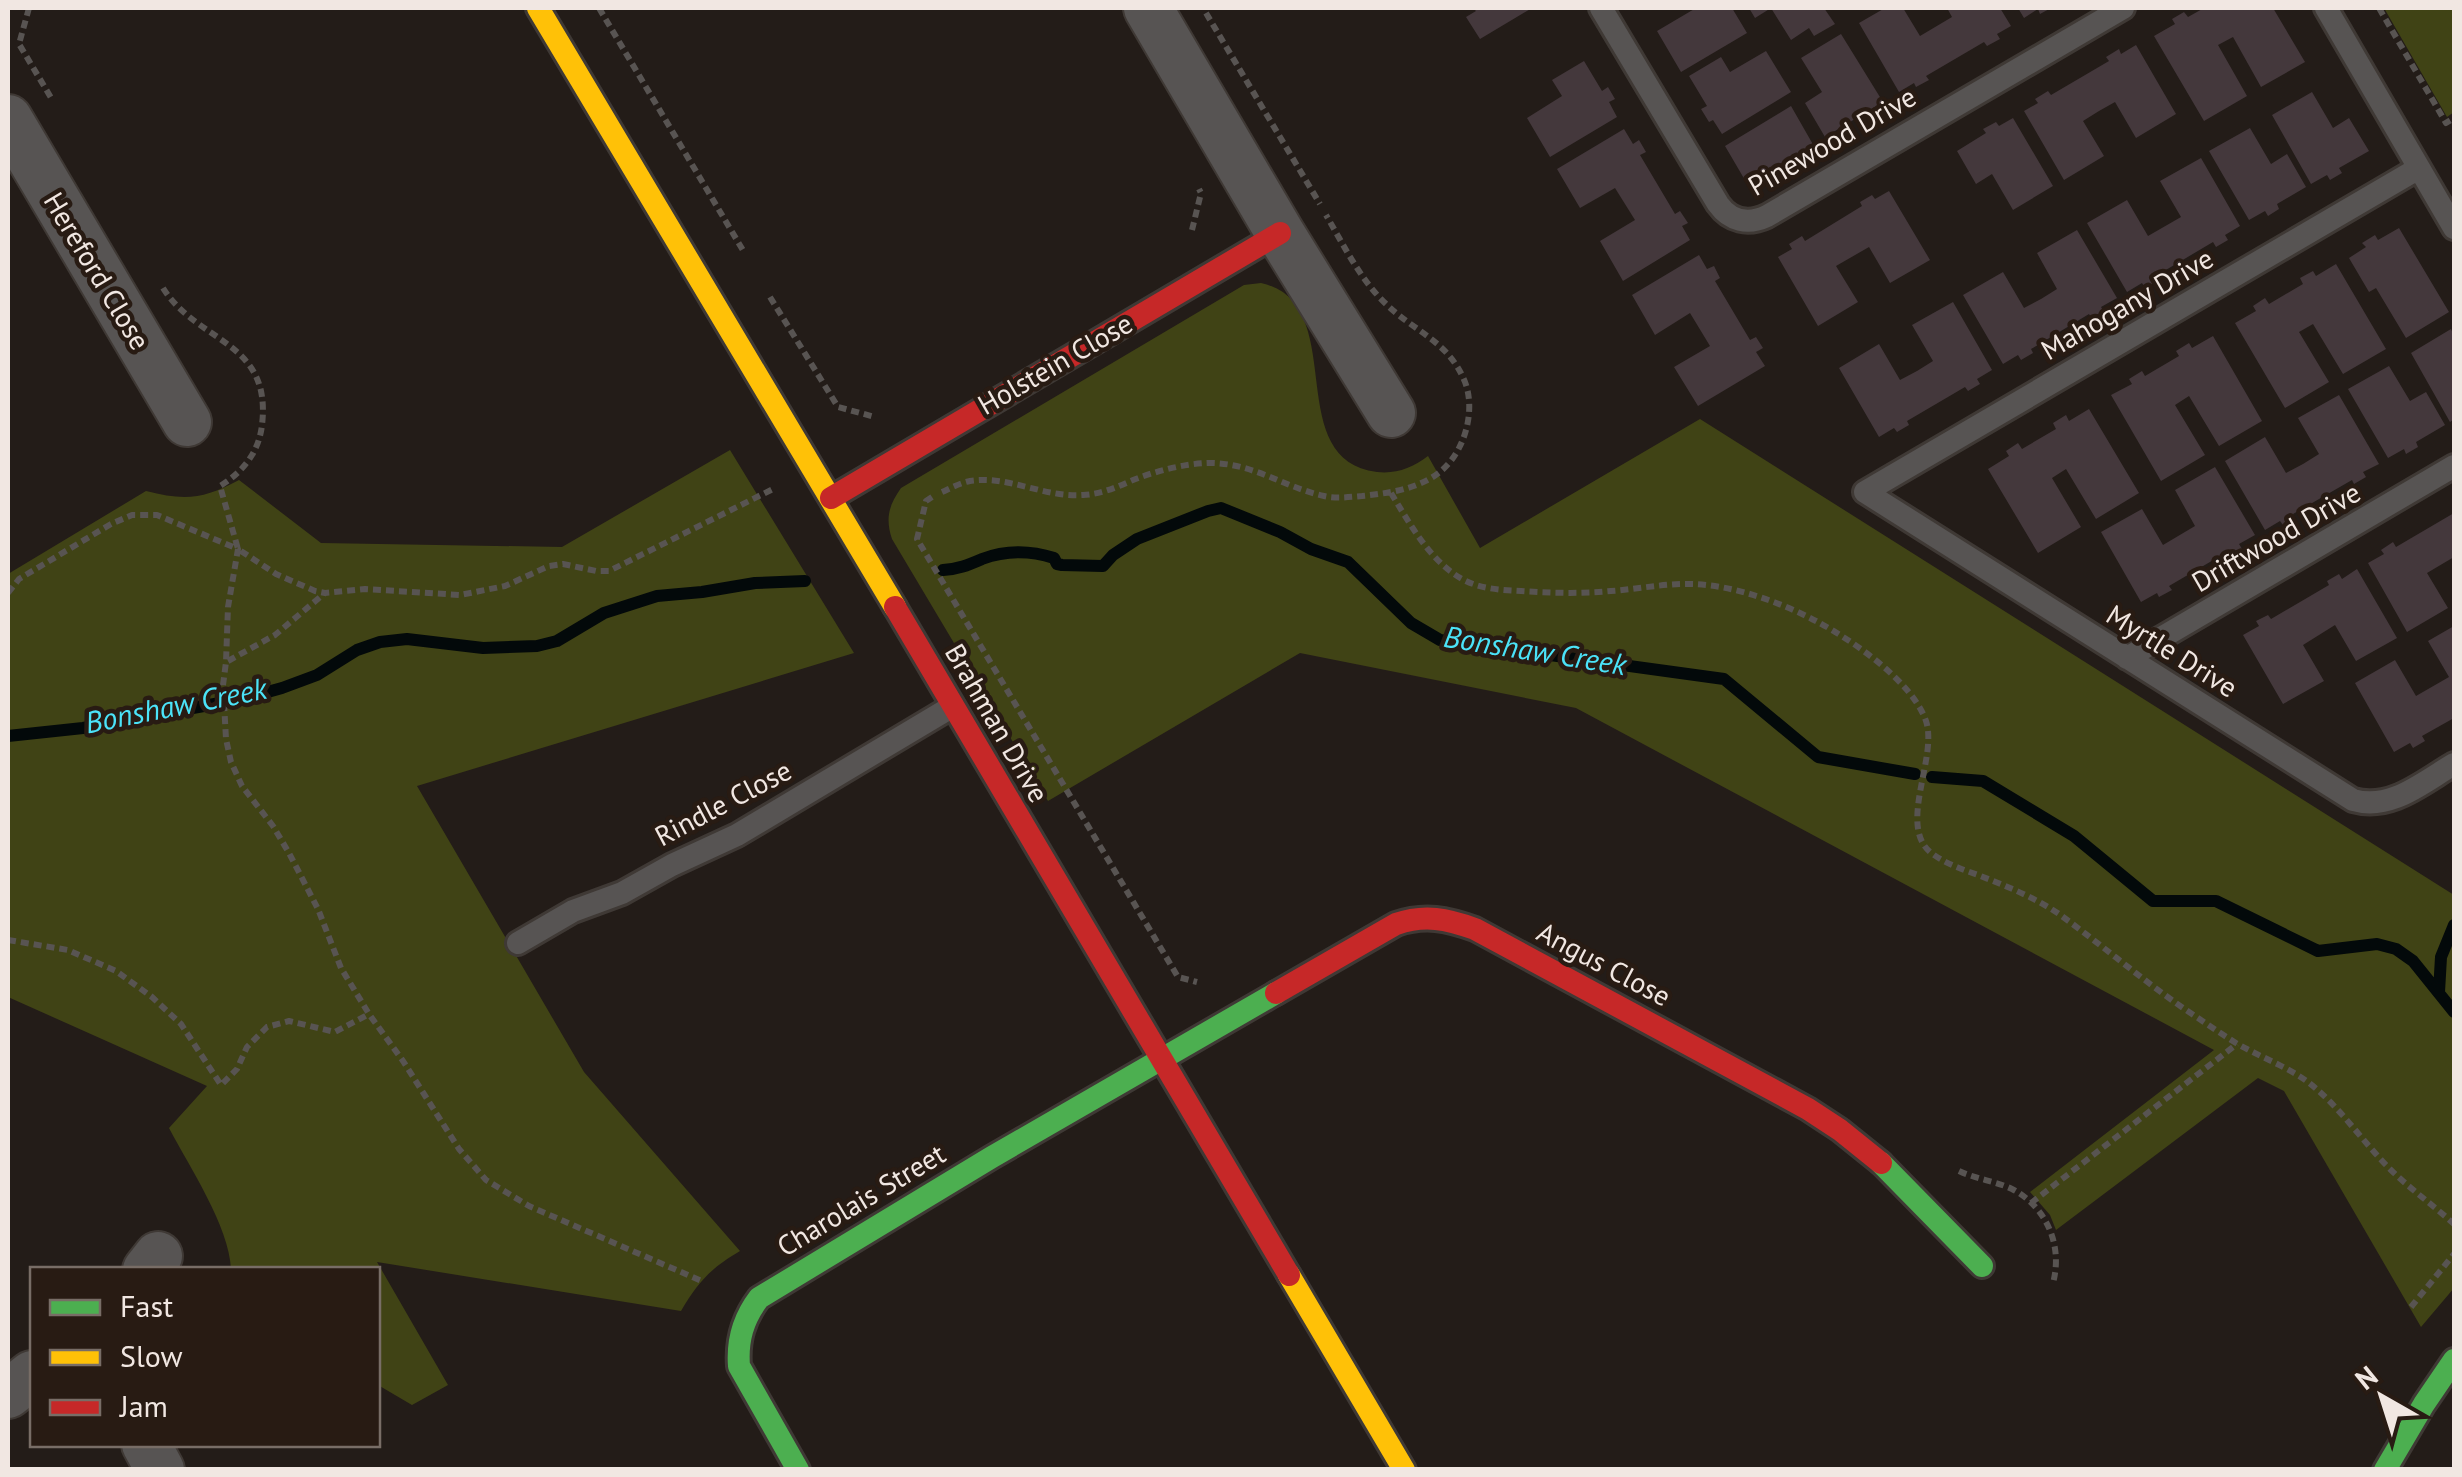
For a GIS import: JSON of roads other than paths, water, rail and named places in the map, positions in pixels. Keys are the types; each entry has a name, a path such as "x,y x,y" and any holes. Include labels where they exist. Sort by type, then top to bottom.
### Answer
{"street":[{"name":"Brahman Drive","path":"538,8 1404,1470"},
{"path":"1148,8 1390,413"},
{"name":"Hereford Close","path":"8,119 187,422"},
{"name":"Holstein Close","path":"831,498 1280,232"},
{"name":"Angus Close","path":"1161,1060 1395,924 1417,918 1442,918 1476,929 1840,1130 1892,1172 1982,1266"},
{"name":"Charolais Street","path":"798,1470 739,1366 739,1337 753,1305 826,1256 1161,1060"},
{"path":"2386,1470 2454,1360"},
{"path":"8,1394 30,1377"},
{"path":"148,1447 160,1470"}],"lane":[{"name":"Pinewood Drive","path":"1612,11 1718,204 1731,216 1750,221 1767,216 2122,8"},
{"path":"2326,8 2454,228"},
{"name":"Mahogany Drive","path":"1865,492 2419,168"},
{"name":"Driftwood Drive","path":"2127,658 2454,466"},
{"name":"Myrtle Drive","path":"1865,492 2354,800 2377,804 2396,798 2454,764"},
{"name":"Rindle Close","path":"518,943 573,911 622,893 737,834 953,706"}],"waterway":[{"name":"Bonshaw Creek","path":"943,570 1018,552 1054,558 1062,565 1103,566 1137,539 1221,508 1348,562 1411,623 1440,640 1724,679 1818,757 1915,774"},
{"name":"Bonshaw Creek","path":"8,736 83,728 242,699 317,675 357,650 380,642 407,639 483,648 537,646 557,641 604,613 657,596 755,583 805,581"},
{"name":"Bonshaw Creek","path":"1932,777 1983,781 2074,836 2153,901 2216,901 2318,951 2377,944 2396,949 2413,961 2454,1012"},
{"path":"2439,992 2441,957 2454,925"}]}
